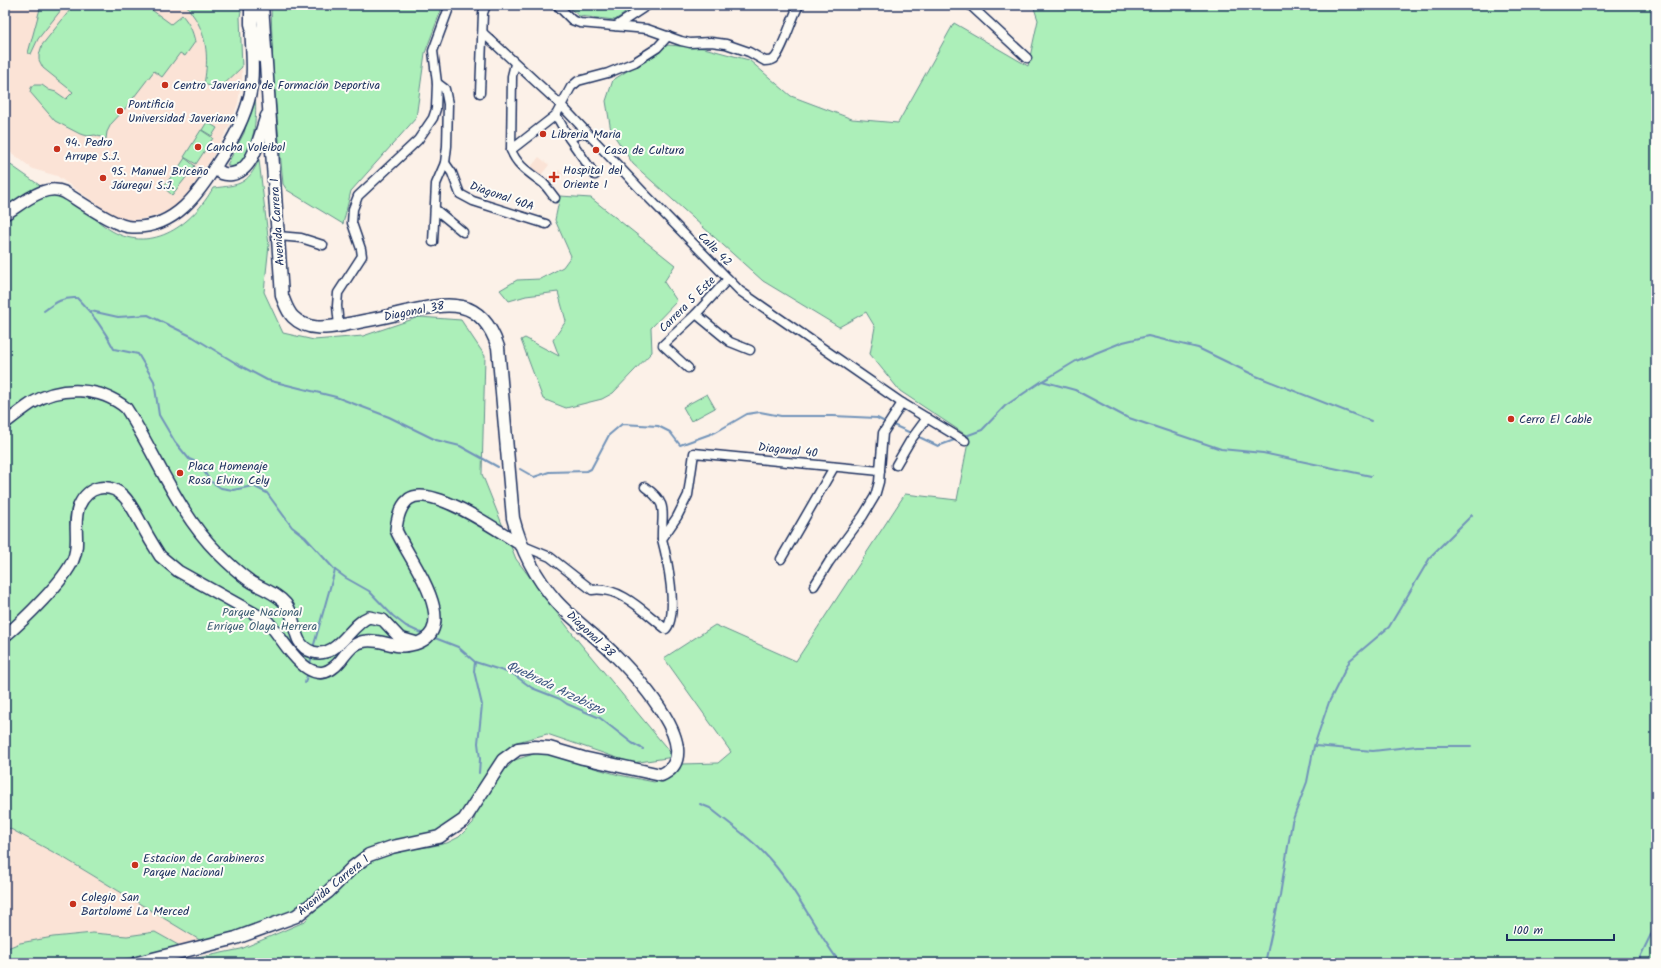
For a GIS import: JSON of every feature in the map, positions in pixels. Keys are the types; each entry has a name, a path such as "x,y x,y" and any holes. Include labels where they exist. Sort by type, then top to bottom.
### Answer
{"main road":[{"name":"Avenida Carrera 1","path":"251,5 250,24 266,75"},
{"name":"Avenida Carrera 1","path":"262,5 282,296 287,310 292,317 300,323 310,327 321,328 339,326"},
{"path":"215,168 222,174 236,173 245,168 251,158 269,112"},
{"name":"Diagonal 38","path":"339,326 440,305 452,304 463,306 476,314 486,323 493,332 498,347 511,506 521,545 541,581 556,601 614,654 652,697 673,731 678,747 674,764 667,772 661,775 583,758 549,748 534,747 518,749 503,760 464,820 440,837 392,847"},
{"name":"Avenida Carrera 1","path":"137,963 236,938 296,916 328,892 369,855 392,847"}],"street":[{"path":"339,326 337,306 338,294 360,260 362,253 352,223 354,204 358,196 418,140 434,118 436,109 437,83 433,51 450,5"},
{"path":"480,93 483,33 482,14 486,5"},
{"path":"557,5 572,20 580,23 653,30 690,43 711,42 726,44 749,52 763,61 773,60 778,54 799,5"},
{"path":"616,26 648,5"},
{"path":"970,5 1027,58"},
{"path":"5,214 43,191 55,189 64,192 116,223 130,227 147,226 167,220 184,208 195,197 236,135 250,96 252,77 250,24"},
{"name":"Calle 42","path":"483,33 561,105 728,279 749,298 902,403 965,441"},
{"path":"511,150 556,115 571,87 582,78 608,73 635,62 657,48 668,36"},
{"path":"515,64 512,76 511,150 514,160 544,185 556,198"},
{"path":"433,242 436,184 445,163 448,104 445,89 437,83"},
{"path":"556,115 569,138 595,175"},
{"path":"569,138 586,132"},
{"name":"Diagonal 40A","path":"445,163 452,173 460,194 464,197 546,224"},
{"path":"435,209 463,232"},
{"path":"278,236 301,238 323,245"},
{"name":"Carrera 5 Este","path":"688,368 664,345 696,314 728,279"},
{"path":"696,314 730,342 750,350"},
{"path":"5,424 32,403 44,397 58,393 86,391 109,396 126,408 184,510 204,537 218,554 241,574 285,603 291,613 294,632 305,647 313,652 328,651 343,640 358,623 370,616 383,620 400,638 407,641 420,642"},
{"path":"814,586 829,562 863,516 874,496 879,482 883,433 902,403"},
{"path":"896,465 910,441 927,418"},
{"name":"Diagonal 40","path":"662,539 688,495 694,453 880,471"},
{"path":"781,559 834,467"},
{"path":"5,636 66,573 74,558 76,546 77,512 82,499 86,494 96,489 109,489 120,493 130,503 160,556 164,560 178,572 266,620 309,670 320,672 331,670 352,646 360,641 371,640 404,646 420,642 426,638 433,627 435,614 431,597 396,530 401,509 408,500 417,496 428,496 440,500 472,515 521,545 550,557 592,590 601,588 626,598 644,609 666,629 669,626 672,607 668,568 662,539 664,510 656,495 645,487"}],"shaded area":[{"name":"Pontificia Universidad Javeriana","path":"5,5 242,5 240,17 242,77 238,103 232,120 217,150 182,202 166,212 147,218 133,220 118,217 57,176 33,169 5,148"},
{"path":"539,157 549,165 541,175 531,167"},
{"name":"Hospital del Oriente 1","path":"559,170 563,175 551,183 545,179"},
{"name":"Colegio San Bartolomé La Merced","path":"5,826 64,858 203,942 180,946 155,932 127,936 93,933 53,937 20,943 5,949"}],"green space":[{"path":"41,5 65,5 38,39 31,54 28,53"},
{"path":"74,5 145,5 171,24 182,15 190,27 195,42 185,56 180,53 162,77 154,71 124,110 111,124 107,132 106,139 95,135 88,136 80,134 55,121 30,92 33,85 42,85 66,99 73,92 43,68 39,60 39,55 42,45"},
{"path":"187,5 242,5 240,17 242,67 219,89 204,84 206,53 204,38 198,23"},
{"path":"271,5 443,5 425,53 416,118 351,191 343,224 287,190 283,184 273,74"},
{"path":"566,5 637,5 615,20 579,16"},
{"path":"1033,5 1656,5 1656,963 173,963 241,949 304,922 354,870 391,848 403,850 428,847 447,843 459,837 473,823 476,813 504,771 515,760 540,752 555,754 580,764 619,775 654,782 672,776 682,764 718,763 731,752 664,658 715,625 796,661 905,494 957,500 969,437 900,391 870,354 875,327 866,312 839,327 763,281 633,164 611,131 606,101 613,80 668,45 704,48 749,60 791,96 852,119 898,123 954,23 1028,66 1038,20"},
{"path":"255,91 256,111 253,137 243,164 231,167 227,165 244,133"},
{"path":"207,122 217,128 212,136 202,130"},
{"name":"Cancha Voleibol","path":"201,130 213,138 196,164 184,157"},
{"path":"185,158 195,166 188,174 179,167"},
{"name":"Parque Nacional Enrique Olaya Herrera","path":"259,160 269,245 264,292 283,333 314,340 363,336 419,317 461,320 485,356 482,474 516,559 579,642 674,757 632,763 547,734 513,743 454,824 434,835 391,844 299,912 260,930 203,942 64,858 5,826 5,161 52,194 60,196 76,204 112,231 127,237 142,239 157,237 170,232 195,213 213,188 230,186 242,182 251,174"},
{"path":"178,168 188,175 172,195 163,187"},
{"path":"560,196 591,198 675,265 664,282 677,301 651,328 652,352 613,393 602,399 566,408 543,399 521,340 525,338 559,356 553,340 566,321 558,292 526,296 509,301 500,290 517,280 540,279 563,267 571,256 555,220"},
{"path":"707,394 715,408 691,421 683,407"},
{"path":"155,932 180,946 109,963 5,963 5,949 20,943 53,937 93,933 127,936"}],"waterway":[{"name":"Quebrada Arzobispo","path":"44,311 60,301 68,298 77,298 98,322 114,349 138,354 154,381 159,415 175,442 189,459 199,463 210,481 221,488 233,490 253,486 267,493 292,527 305,537 335,570 369,591 393,616 406,626 421,633"},
{"path":"91,311 118,317 148,315 193,337 267,380 336,397 389,417 436,440 460,446 498,467"},
{"path":"1043,381 1076,361 1123,342 1148,336 1198,348 1256,376 1371,421"},
{"path":"963,437 982,430 1005,406 1042,381 1075,390 1126,417 1221,449 1263,453 1371,476"},
{"path":"520,469 534,477 549,472 587,471 591,469 609,435 622,424 658,426 670,432 680,445 716,432 747,414 760,412 781,416 877,418 887,423"},
{"path":"891,424 913,434"},
{"path":"917,436 938,446 957,439"},
{"path":"1265,963 1280,895 1292,822 1307,782 1314,746 1329,702 1350,660 1389,627 1431,556 1472,515"},
{"path":"313,648 335,570"},
{"name":"Quebrada Arzobispo","path":"435,638 458,647 475,662 513,674 532,688 560,699 567,704 600,718 632,743 643,749"},
{"path":"310,664 312,655"},
{"path":"475,662 474,671 482,705 478,743 480,759 479,773"},
{"path":"305,683 308,672"},
{"path":"1315,746 1373,751 1417,746 1471,746"},
{"path":"700,804 710,808 745,835 775,865 795,892 840,963"},
{"path":"1638,963 1656,924"}],"place":[{"name":"Centro Javeriano de Formación Deportiva","path":"165,85"},
{"name":"Pontificia Universidad Javeriana","path":"120,111"},
{"name":"Libreria Maria","path":"543,134"},
{"name":"Cancha Voleibol","path":"198,147"},
{"name":"94. Pedro Arrupe S.J.","path":"57,149"},
{"name":"Casa de Cultura","path":"596,150"},
{"name":"Hospital del Oriente 1","path":"554,177"},
{"name":"95. Manuel Briceño Jáuregui S.J.","path":"103,178"},
{"name":"Cerro El Cable","path":"1511,419"},
{"name":"Placa Homenaje Rosa Elvira Cely","path":"180,473"},
{"name":"Estacion de Carabineros Parque Nacional","path":"135,865"},
{"name":"Colegio San Bartolomé La Merced","path":"73,904"}]}
